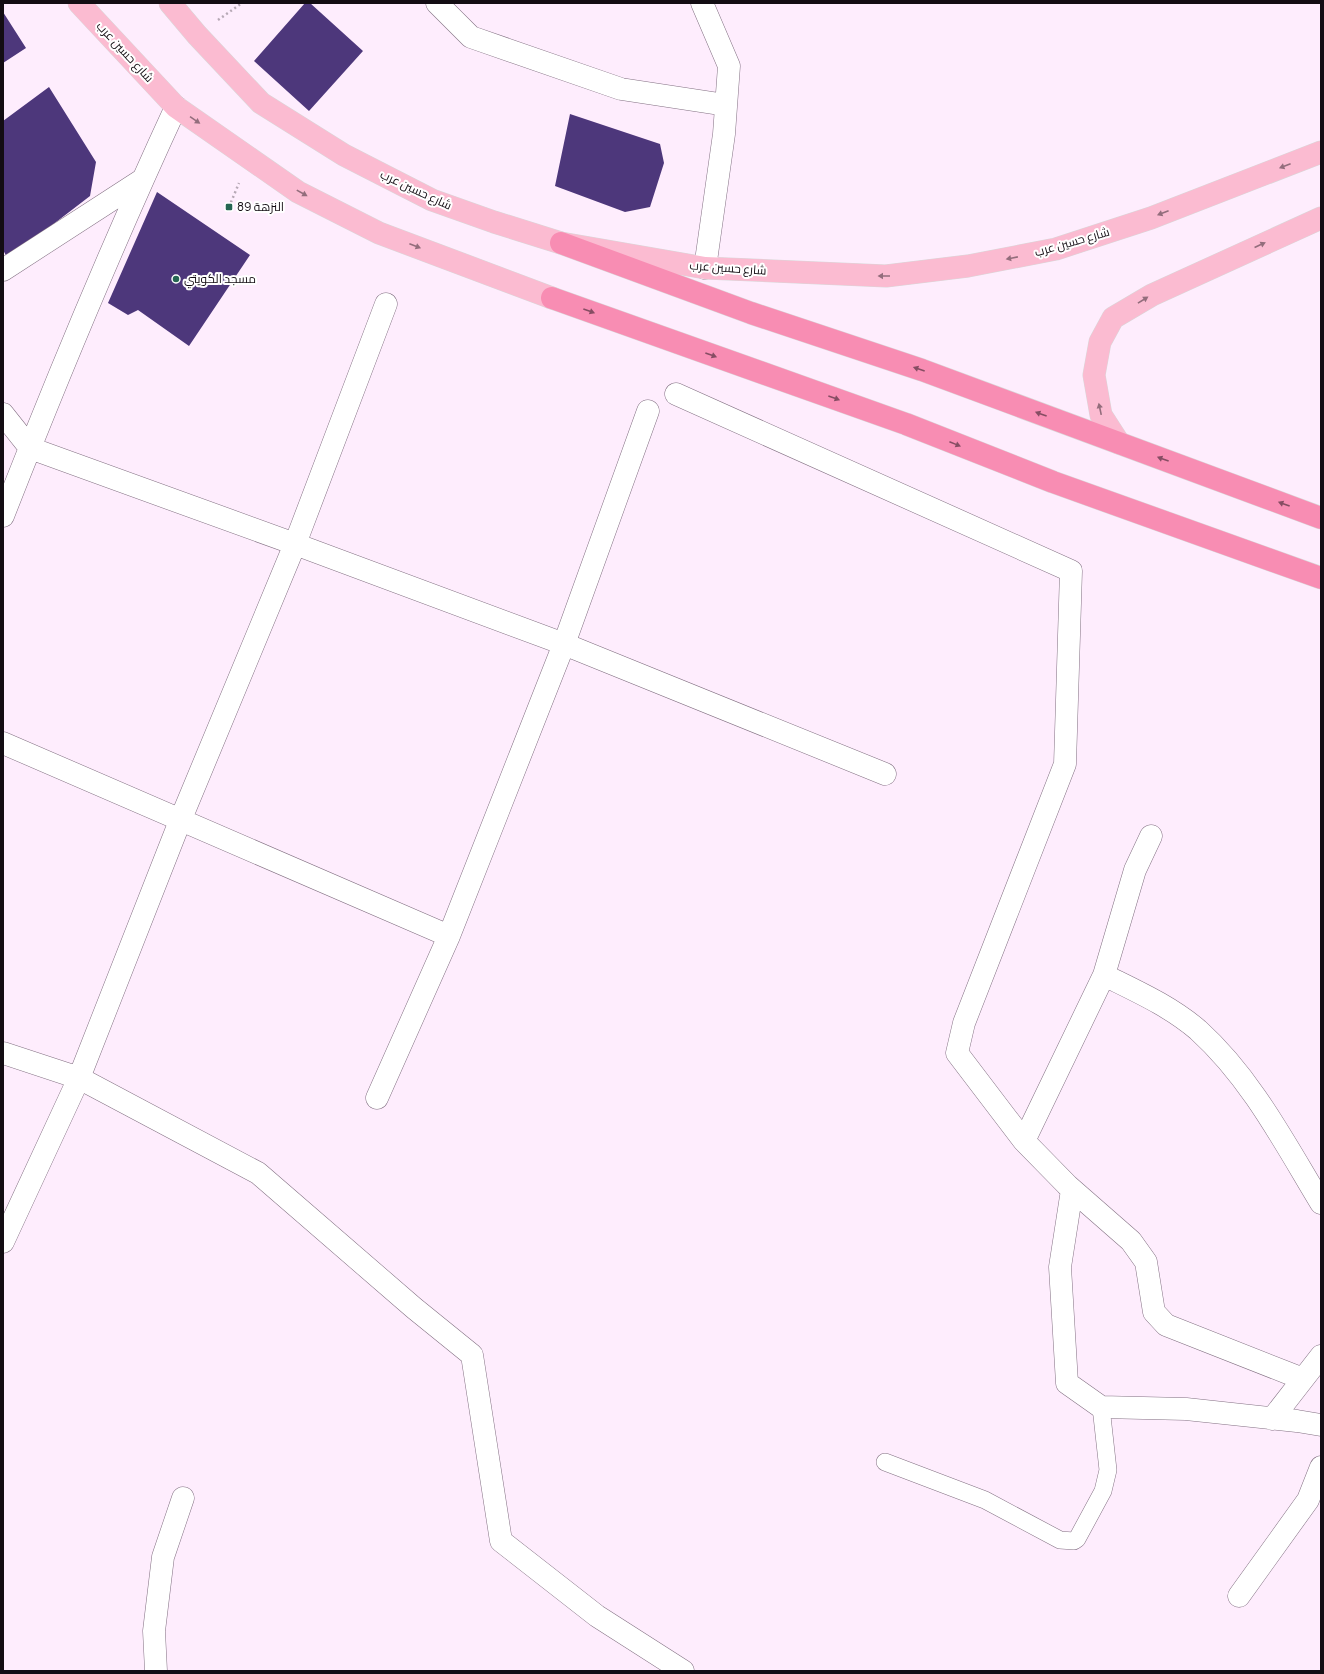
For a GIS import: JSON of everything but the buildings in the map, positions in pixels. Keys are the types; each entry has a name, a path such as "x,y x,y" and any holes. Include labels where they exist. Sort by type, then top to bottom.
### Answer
{"highway":[{"path":"561,243 751,314 922,370 1321,518"},
{"path":"552,298 906,424 1053,482 1321,578"}],"main road":[{"name":"شارع حسين عرب","path":"79,3 176,107 298,192 379,232 552,298"},
{"name":"شارع حسين عرب","path":"170,3 196,34 261,103 344,155 432,200 494,222 561,243 705,268 886,276 968,266 1056,249 1152,218 1321,152"},
{"path":"1119,443 1100,414 1094,375 1100,342 1113,318 1152,295 1321,218"}],"street":[{"path":"437,3 471,36 621,88 726,105"},
{"path":"702,3 729,66 724,134 705,268"},
{"path":"3,516 142,180 176,107"},
{"path":"3,270 142,180"},
{"path":"3,1242 79,1078 180,821 295,544 386,304"},
{"path":"676,394 1071,571 1065,764 964,1023 957,1053 1024,1141 1072,1190 1060,1267 1067,1383 1101,1407 1186,1409 1321,1425"},
{"path":"376,1098 449,936 564,644 648,411"},
{"path":"3,414 30,448 564,644 885,774"},
{"path":"3,744 449,936"},
{"path":"1024,1141 1104,975 1135,870 1150,836"},
{"path":"1104,975 1162,1004 1197,1030 1228,1061 1257,1098 1321,1203"},
{"path":"3,1054 79,1078 258,1173 414,1308 472,1355 501,1541 597,1616 683,1671"},
{"path":"1067,1185 1131,1241 1143,1257 1146,1262 1154,1312 1166,1325 1303,1379"},
{"path":"1272,1419 1321,1356"},
{"path":"1239,1596 1308,1500 1321,1467"},
{"path":"156,1671 154,1631 163,1557 183,1498"}],"lane":[{"path":"885,1462 985,1500 1060,1540 1074,1541 1077,1539 1103,1491 1108,1470 1101,1407"}],"place":[{"name":"النزهة 89","path":"229,207"},
{"name":"مسجد الكويتي","path":"176,279"}]}
